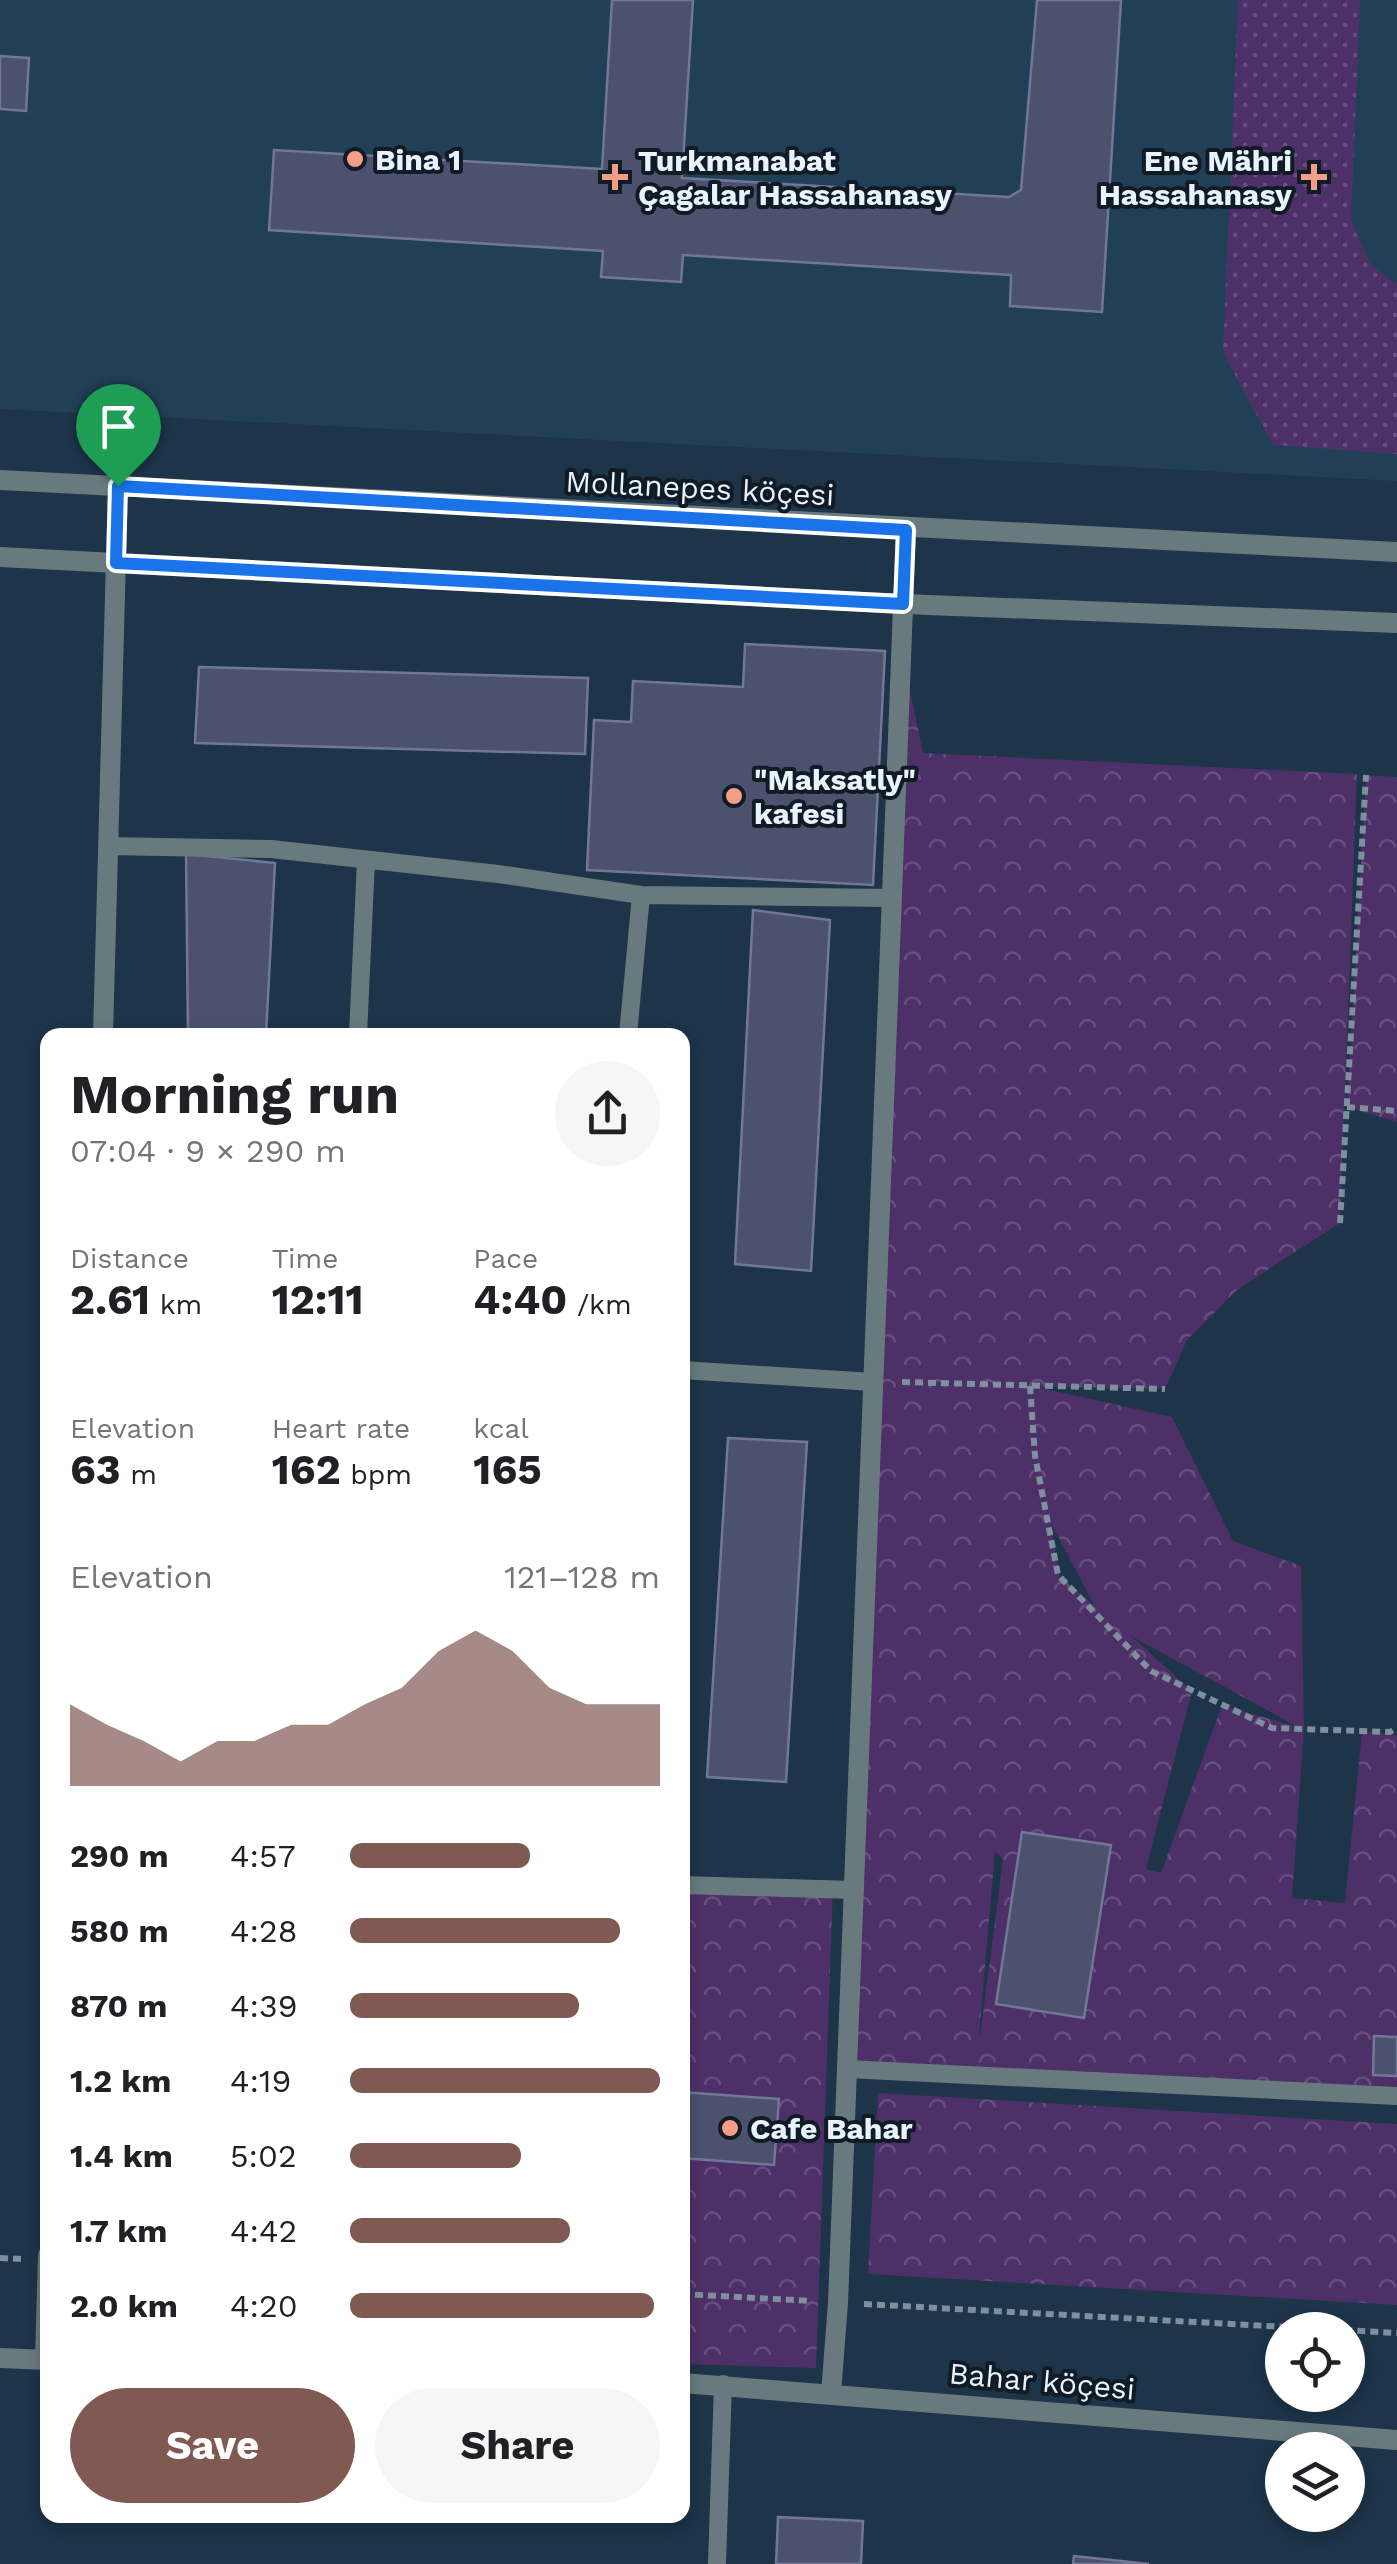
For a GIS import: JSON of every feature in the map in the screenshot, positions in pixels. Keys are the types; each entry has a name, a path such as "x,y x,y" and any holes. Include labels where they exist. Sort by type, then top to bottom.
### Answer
{"street":[{"name":"Mollanepes köçesi","path":"0,480 906,530 1397,552"},
{"path":"103,1028 118,486"},
{"path":"830,2394 838,2302 906,530"},
{"path":"0,557 903,604 1397,623"},
{"path":"0,2358 40,2360"},
{"name":"Bahar köçesi","path":"690,2382 1397,2440"}],"lane":[{"path":"108,846 271,849 640,895 892,898"},
{"path":"358,1028 366,860"},
{"path":"629,1028 640,895"},
{"path":"690,1371 873,1382"},
{"path":"690,1885 854,1890"},
{"path":"847,2068 1397,2096"},
{"path":"717,2564 723,2384"}],"path":[{"path":"1340,1222 1366,776"},
{"path":"1347,1107 1397,1111"},
{"path":"873,1382 1165,1389"},
{"path":"1030,1386 1035,1456 1058,1575 1150,1671 1272,1728 1390,1732 1397,1728"},
{"path":"690,2294 1397,2332"}],"shaded area":[{"name":"Turkmanabat Çagalar Hassahanasy","path":"0,0 1397,0 1397,481 0,409"}],"green space":[{"name":"Ene Mähri Hassahanasy","path":"1238,0 1360,0 1351,219 1370,264 1397,284 1397,454 1273,445 1223,353"},
{"path":"901,649 923,753 1357,774 1340,1223 1238,1289 1187,1340 1165,1389 1036,1387 1172,1417 1233,1541 1301,1566 1304,1729 1292,1898 1345,1903 1362,1731 1397,1735 1397,2096 847,2069","holes":["1051,1523 1093,1603 1092,1604 1059,1575","1131,1636 1298,1727 1222,1705 1161,1873 1146,1869 1192,1691","995,1851 1003,1860 979,2035"]},
{"path":"1366,775 1397,777 1397,1122 1347,1107"},
{"path":"690,1880 833,1886 816,2368 690,2364"},
{"path":"878,2093 1397,2124 1397,2305 868,2274"}],"building":[{"name":"Bina 1","path":"612,0 693,0 682,178 1009,197 1021,190 1037,0 1121,0 1102,312 1010,306 1011,275 683,255 681,282 601,277 603,251 269,230 274,150 602,169"},
{"path":"0,56 29,58 26,111 0,109"},
{"name":"\"Maksatly\" kafesi","path":"745,644 885,651 873,885 587,870 594,720 631,722 633,681 743,687"},
{"path":"199,667 588,678 585,754 195,743"},
{"path":"186,854 275,863 266,1028 188,1028"},
{"path":"753,910 830,920 811,1271 735,1264"},
{"path":"728,1438 807,1442 786,1782 707,1777"},
{"path":"1022,1832 1111,1845 1084,2018 996,2004"},
{"path":"1374,2036 1397,2037 1397,2076 1373,2075"},
{"name":"Cafe Bahar","path":"690,2093 779,2099 774,2165 690,2159"},
{"path":"778,2517 863,2521 861,2564 776,2564"},
{"path":"1074,2556 1149,2564 1073,2564"}],"place":[{"name":"Bina 1","path":"355,159"},
{"name":"Turkmanabat Çagalar Hassahanasy","path":"615,177"},
{"name":"Ene Mähri Hassahanasy","path":"1314,177"},
{"name":"\"Maksatly\" kafesi","path":"734,796"},
{"name":"Cafe Bahar","path":"730,2128"}],"route":[{"path":"118,486 906,530 903,604 116,563 118,486"}]}
